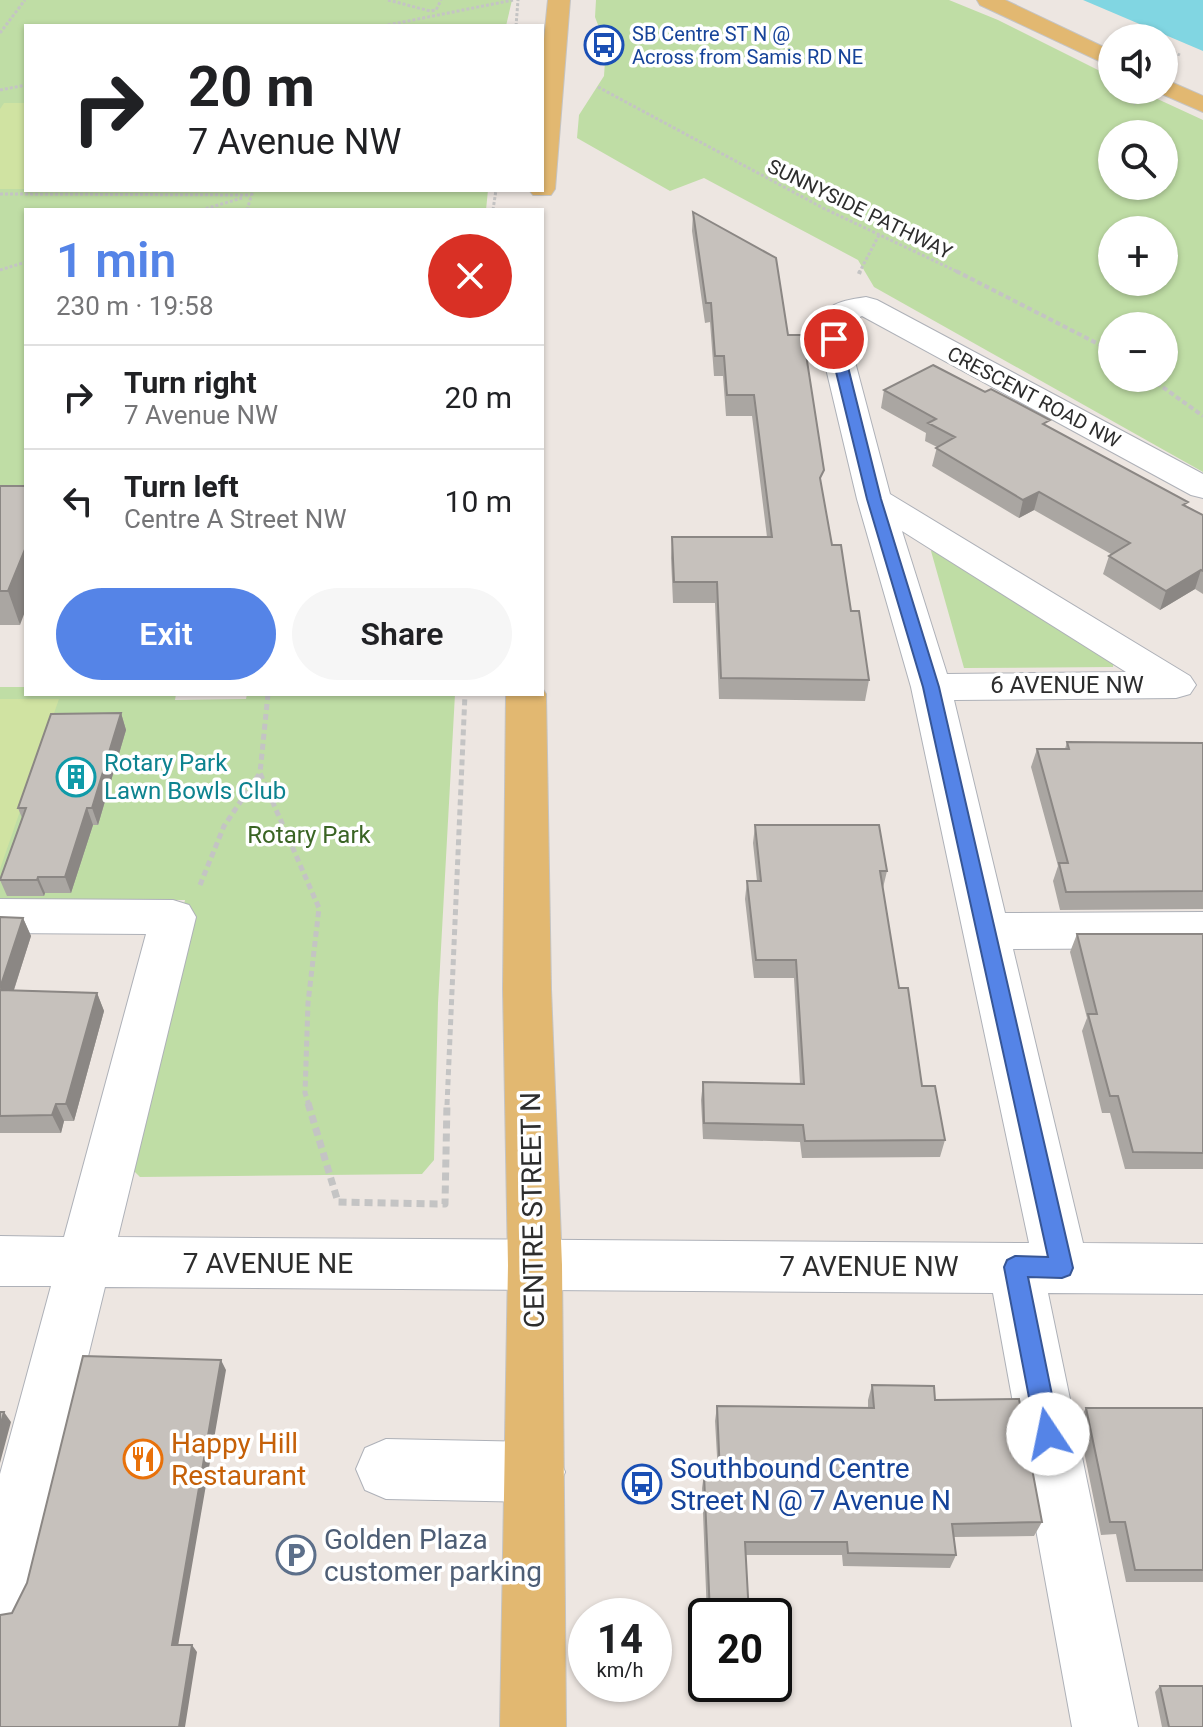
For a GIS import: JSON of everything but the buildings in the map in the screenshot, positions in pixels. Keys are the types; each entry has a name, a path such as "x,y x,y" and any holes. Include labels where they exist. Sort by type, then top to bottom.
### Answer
{"main road":[{"path":"544,168 559,0"},
{"path":"988,0 1098,53"},
{"path":"1026,0 1098,33"},
{"path":"1178,71 1203,83"},
{"path":"1178,93 1203,105"},
{"name":"CENTRE STREET N","path":"526,696 527,989 535,1265 533,1727"}],"street":[{"name":"CRESCENT ROAD NW","path":"861,292 1203,488"},
{"path":"861,292 836,318 834,339 874,499 931,687 987,931 1105,1727"},
{"path":"874,499 1189,685"},
{"name":"6 AVENUE NW","path":"931,687 1189,685"},
{"path":"0,916 173,917 0,1590"},
{"path":"987,931 1203,930"},
{"name":"7 AVENUE NE","path":"0,1261 535,1265"},
{"name":"7 AVENUE NW","path":"535,1265 1203,1269"},
{"path":"386,1469 535,1472"}],"path":[{"path":"0,33 25,0"},
{"path":"388,0 430,11 436,10 441,0"},
{"path":"393,24 515,0 516,24"},
{"path":"0,90 24,85"},
{"name":"SUNNYSIDE PATHWAY","path":"598,87 667,127 879,235 1060,321 1098,343"},
{"path":"0,194 252,192"},
{"path":"207,208 252,192"},
{"path":"861,292 879,235"},
{"path":"0,270 24,263"},
{"path":"1170,392 1203,416"},
{"path":"268,696 260,773 319,908 308,1003 305,1093 338,1202 445,1204 449,1010 465,696"},
{"path":"197,894 213,844 244,791 260,773"}],"green space":[{"path":"0,0 512,0 506,24 24,24 24,192 488,192 486,208 24,208 24,514 0,514"},
{"path":"596,0 949,0 998,20 1098,70 1098,104 1168,104 1203,120 1203,472 874,287 858,260 704,178 670,191 577,138 579,115 604,76 606,46 595,17"},
{"path":"4,103 24,103 24,189 0,189 0,109"},
{"path":"934,548 1114,659 1113,667 964,668 931,551"},
{"name":"Rotary Park","path":"0,687 24,687 24,696 176,696 175,700 246,699 247,696 455,696 438,1003 434,1160 422,1174 140,1177 129,1166 185,900 0,899"},
{"path":"0,699 59,699 0,869"}],"water":[{"path":"1083,0 1203,0 1203,51 1178,40 1178,24 1139,24"}],"place":[{"name":"SB Centre ST N @ Across from Samis RD NE","path":"604,45"},
{"name":"Rotary Park Lawn Bowls Club","path":"76,777"},
{"name":"Happy Hill Restaurant","path":"143,1459"},
{"name":"Southbound Centre Street N @ 7 Avenue N","path":"642,1484"},
{"name":"Golden Plaza customer parking","path":"296,1555"}],"route":[{"path":"834,339 874,499 931,687 1062,1268 1015,1267 1048,1434"}]}
